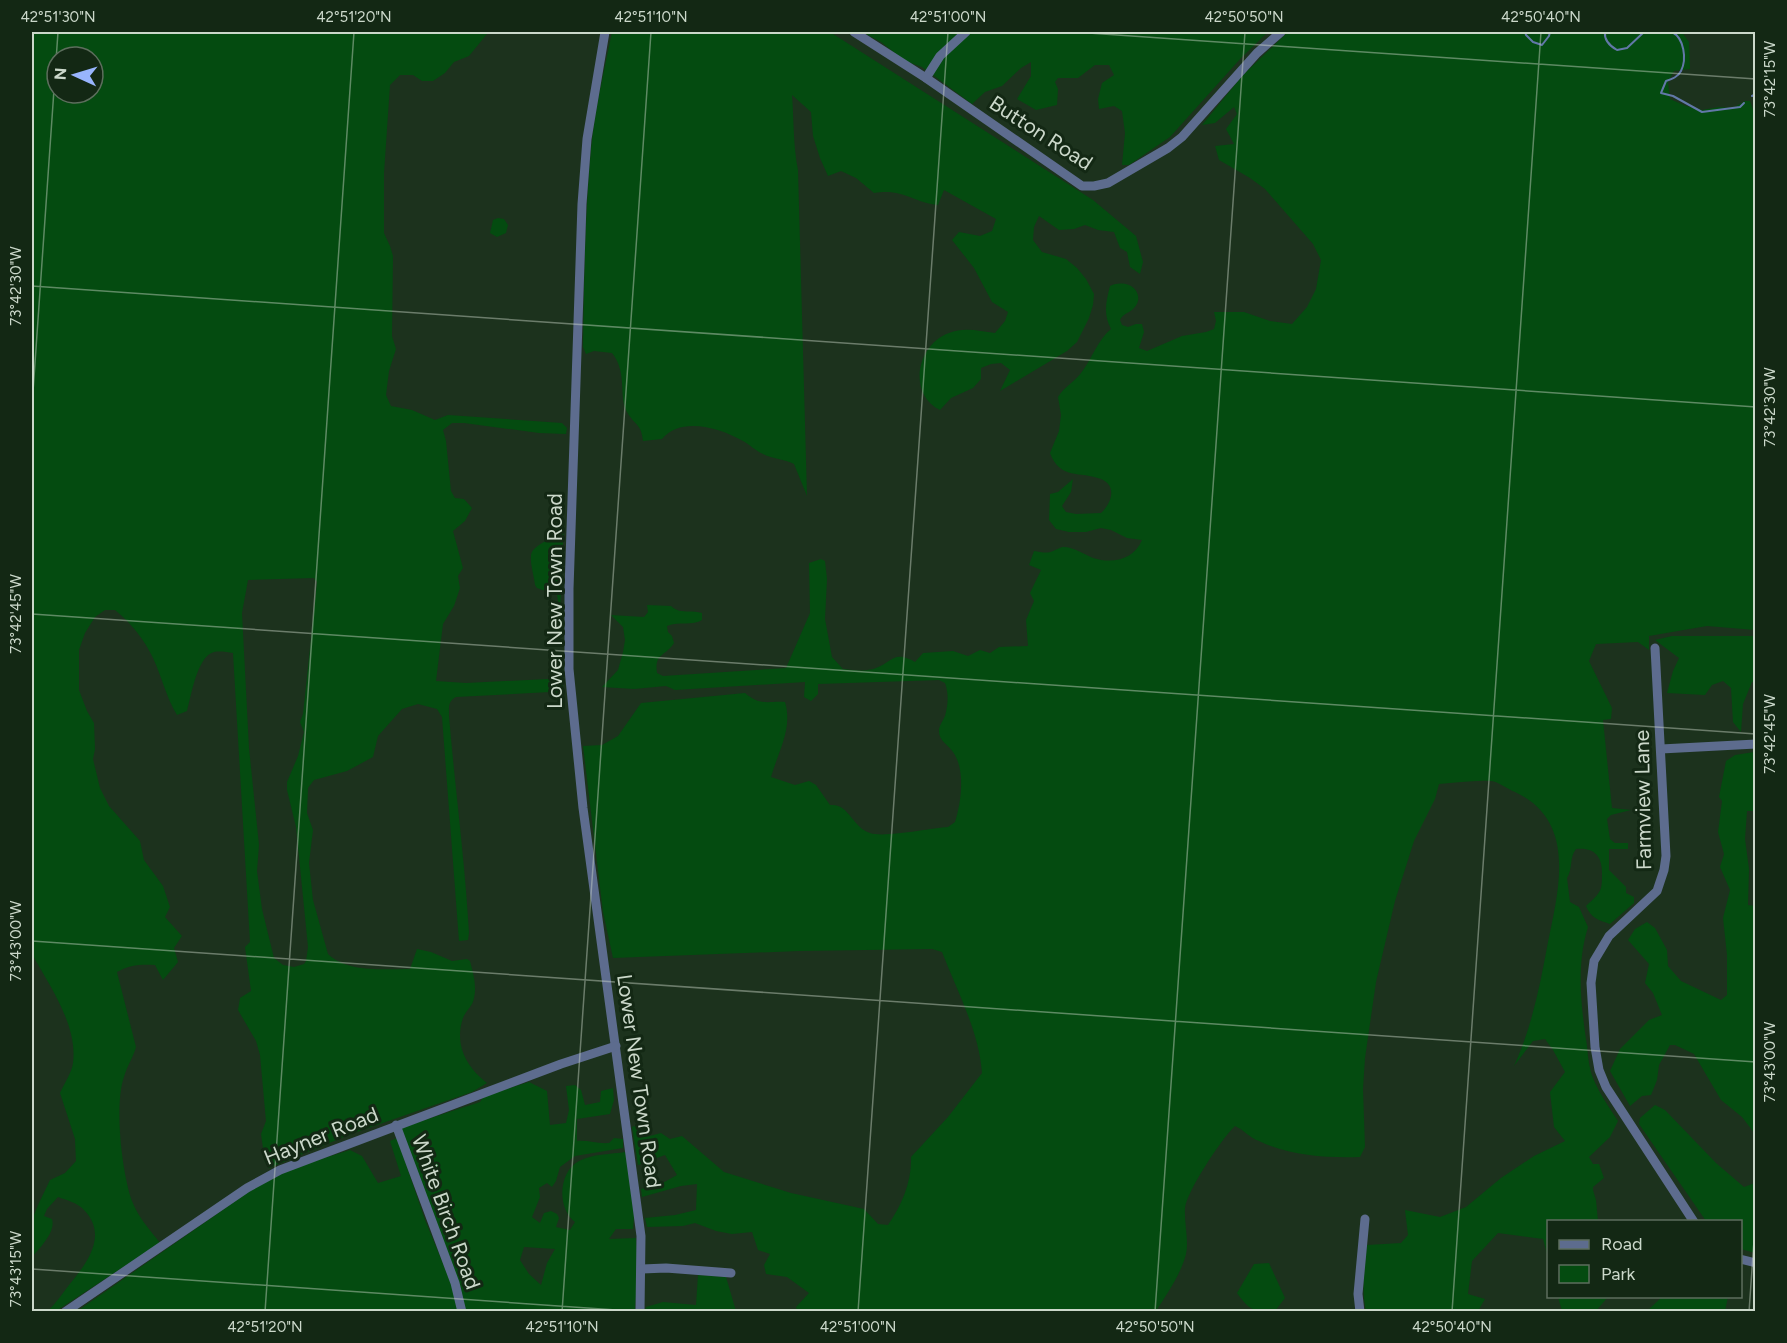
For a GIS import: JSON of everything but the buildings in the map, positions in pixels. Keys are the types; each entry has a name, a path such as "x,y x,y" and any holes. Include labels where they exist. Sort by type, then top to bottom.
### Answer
{"street":[{"name":"Lower New Town Road","path":"605,32 590,115 584,172 568,622 573,720 641,1233 640,1311"},
{"name":"Button Road","path":"854,32 926,78 1082,186 1108,183 1168,148 1182,137 1257,53 1281,32"},
{"path":"926,78 940,56 966,32"},
{"name":"Farmview Lane","path":"1655,648 1665,839 1664,870 1657,891 1652,898 1609,936 1598,952 1592,970 1595,1037 1597,1061 1606,1087 1693,1220"},
{"path":"1661,749 1755,744"},
{"name":"Hayner Road","path":"65,1311 255,1183 281,1169 561,1064 616,1046"},
{"name":"White Birch Road","path":"396,1125 455,1283 462,1311"},
{"path":"1360,1311 1358,1294 1365,1219"},
{"path":"642,1269 666,1268 731,1273"}],"green space":[{"path":"32,32 484,32 487,34 469,56 454,62 445,73 433,81 422,81 413,75 400,75 390,85 384,173 384,233 393,256 392,336 396,349 389,371 386,395 391,406 412,410 435,420 448,415 562,423 567,428 566,434 539,433 452,423 443,430 451,491 455,498 464,499 472,508 465,521 453,531 463,568 458,576 460,588 454,606 443,624 436,681 466,683 548,679 557,676 562,666 563,703 559,695 550,692 456,697 450,702 449,716 465,879 468,940 459,941 442,717 437,709 418,704 402,709 378,736 373,757 347,771 314,780 308,788 307,813 313,830 309,863 313,900 328,954 346,964 367,969 410,969 417,949 452,961 467,959 470,961 475,993 463,1018 461,1046 473,1070 487,1083 472,1092 351,1134 269,1168 265,1162 261,1134 266,1121 260,1055 256,1041 238,1010 240,998 251,991 245,947 250,942 233,653 214,652 208,655 199,669 187,711 177,715 146,644 115,610 105,610 95,617 85,633 79,650 79,690 94,723 93,759 100,788 109,806 140,841 144,860 163,886 170,907 165,917 182,936 174,948 178,962 163,980 155,965 135,966 117,972 136,1047 121,1089 122,1157 132,1201 144,1223 160,1243 56,1311 48,1311 88,1259 95,1240 95,1230 91,1220 81,1208 58,1197 44,1216 52,1219 50,1234 32,1257 32,1220 38,1205 50,1180 65,1173 76,1161 75,1139 60,1093 70,1074 73,1049 67,1020 32,954","holes":["314,578 317,582 303,714 300,722 304,732 298,756 287,782 296,827 308,947 304,964 294,967 283,965 274,958 262,909 257,871 259,845 249,748 242,613 248,580"]},
{"path":"612,32 830,32 1093,200 1136,236 1143,262 1140,274 1130,267 1127,252 1120,248 1114,232 1098,230 1085,225 1074,229 1059,230 1039,216 1034,227 1033,240 1042,252 1066,259 1077,268 1094,294 1089,318 1077,342 1067,351 1000,391 1010,370 1001,363 981,368 981,379 973,388 951,398 940,410 930,403 923,393 920,382 923,358 929,347 938,339 955,331 972,330 995,333 1005,321 1008,312 992,302 974,268 952,240 959,232 980,236 992,231 996,219 944,190 938,205 893,192 874,193 856,178 841,171 828,176 813,136 811,112 792,95 798,170 807,496 794,464 763,454 723,432 701,426 690,426 670,432 662,439 643,441 639,428 624,406 620,368 612,353 594,351 586,354 583,347 586,223 591,149 597,105"},
{"path":"862,32 1268,32 1241,58 1170,137 1129,165 1122,165 1125,133 1122,111 1114,106 1099,109 1098,99 1102,83 1114,75 1109,65 1095,65 1078,78 1058,78 1055,82 1058,89 1057,105 1036,110 1017,99 1031,76 1031,62 1002,86 985,92 972,104 922,67 905,61 881,42"},
{"path":"1288,32 1682,32 1689,42 1690,69 1674,71 1668,82 1670,99 1702,110 1719,107 1733,108 1745,101 1750,101 1756,118 1755,630 1707,626 1649,636 1649,650 1638,642 1596,644 1589,661 1612,708 1611,719 1603,720 1612,808 1631,810 1611,815 1607,819 1610,839 1615,843 1628,843 1628,849 1609,849 1609,870 1626,887 1626,893 1634,897 1634,903 1610,924 1593,916 1586,906 1601,888 1602,873 1599,857 1592,851 1576,849 1567,878 1570,902 1579,907 1588,927 1582,956 1581,986 1589,1062 1595,1084 1618,1121 1610,1137 1589,1157 1593,1164 1599,1164 1604,1178 1593,1187 1598,1220 1547,1220 1547,1254 1543,1239 1498,1233 1472,1261 1468,1294 1485,1299 1478,1311 1366,1311 1364,1287 1367,1245 1401,1243 1408,1235 1405,1210 1440,1217 1466,1207 1501,1178 1534,1156 1565,1141 1554,1127 1550,1092 1565,1072 1553,1050 1545,1039 1533,1041 1514,1066 1535,1005 1556,900 1559,858 1556,838 1548,820 1535,805 1493,781 1439,784 1435,799 1414,841 1395,901 1376,982 1365,1058 1363,1089 1365,1147 1360,1157 1295,1153 1256,1140 1235,1126 1206,1165 1187,1200 1185,1208 1186,1254 1177,1276 1156,1311 797,1311 796,1307 809,1293 787,1277 766,1274 764,1265 770,1254 758,1250 752,1232 732,1234 695,1223 683,1226 647,1227 645,1218 696,1210 697,1184 642,1197 641,1189 661,1184 677,1175 665,1155 638,1165 632,1127 638,1125 646,1137 661,1133 670,1139 682,1136 724,1172 791,1193 864,1209 878,1224 888,1225 905,1192 910,1175 911,1157 948,1117 982,1073 977,1042 966,1011 942,952 932,949 613,958 603,912 583,746 602,745 618,736 641,703 745,693 760,701 785,702 786,731 771,777 795,785 809,781 816,785 830,805 842,808 859,826 870,833 896,834 948,827 955,822 959,806 961,777 957,759 939,733 939,727 947,708 948,695 945,683 939,680 818,684 818,694 811,701 804,697 805,682 675,690 666,686 634,689 602,687 618,670 625,640 623,627 611,615 644,617 648,612 647,605 671,606 682,611 702,613 702,620 698,622 667,626 674,643 657,662 657,673 663,676 786,668 810,613 809,563 821,559 825,561 827,579 825,619 832,657 843,669 872,669 897,657 915,662 923,653 953,651 968,656 980,650 990,653 999,647 1028,646 1026,620 1034,601 1030,593 1041,570 1029,565 1034,551 1048,552 1066,547 1093,558 1108,561 1128,556 1134,552 1142,540 1127,538 1101,528 1086,532 1069,532 1056,529 1049,520 1050,494 1058,492 1073,479 1071,492 1062,506 1066,512 1101,513 1110,500 1111,490 1106,482 1065,471 1054,462 1050,453 1059,431 1061,415 1058,397 1081,373 1102,338 1111,329 1106,313 1110,286 1126,284 1137,292 1138,302 1120,320 1122,325 1128,327 1142,324 1144,332 1139,348 1147,351 1182,336 1214,329 1216,321 1214,312 1244,312 1270,321 1292,324 1307,307 1316,289 1321,260 1313,244 1265,189 1219,160 1215,146 1234,144 1226,129 1237,114 1234,107 1215,123 1202,125 1243,75"},
{"path":"504,219 508,225 506,233 497,237 490,233 493,220"},
{"path":"564,522 560,611 557,595 537,588 535,585 531,555 536,547 562,528"},
{"path":"1672,636 1755,636 1755,682 1752,682 1743,704 1741,732 1733,722 1731,688 1723,681 1712,685 1705,695 1667,693 1679,658 1655,640"},
{"path":"1754,752 1756,754 1753,786 1755,811 1747,811 1745,839 1749,869 1748,905 1756,906 1755,1134 1742,1117 1721,1100 1694,1054 1675,1045 1670,1045 1659,1065 1657,1080 1651,1095 1642,1096 1630,1106 1610,1071 1620,1049 1649,1020 1662,1015 1653,993 1645,983 1649,964 1628,940 1635,929 1647,922 1655,928 1667,950 1668,966 1681,981 1721,1000 1727,995 1727,955 1723,918 1730,890 1720,867 1724,854 1718,832 1722,801 1719,797 1726,761 1735,755"},
{"path":"529,1082 547,1091 550,1125 566,1123 569,1110 566,1086 575,1085 581,1090 585,1105 600,1102 601,1091 613,1088 614,1100 610,1114 577,1119 577,1141 609,1143 614,1138 623,1139 623,1148 575,1156 560,1167 552,1187 547,1183 539,1188 540,1197 532,1217 540,1223 544,1213 551,1211 559,1218 556,1227 570,1230 575,1222 565,1209 562,1191 567,1173 572,1166 590,1157 626,1152 634,1216 633,1229 616,1229 609,1239 636,1238 638,1265 635,1311 465,1311 400,1128 480,1102 484,1096","holes":["524,1247 555,1249 547,1263 541,1285 529,1274 520,1260"]},
{"path":"1655,1105 1665,1110 1716,1163 1744,1187 1755,1183 1755,1253 1742,1249 1742,1220 1705,1220 1639,1124 1640,1118"},
{"path":"397,1138 425,1220 451,1283 459,1312 76,1312 253,1189 292,1168 350,1150 362,1156 378,1183 401,1176 390,1141"},
{"path":"1269,1263 1285,1298 1275,1311 1253,1309 1245,1304 1237,1293 1254,1264"},
{"path":"698,1275 726,1277 736,1311 645,1312 646,1307 663,1302 696,1305"},
{"path":"1559,1298 1607,1298 1595,1312 1562,1311"},
{"path":"1661,1298 1728,1298 1725,1311 1647,1311"}],"waterway":[{"path":"1525,32 1533,42 1542,45 1550,32"},
{"path":"1605,32 1605,38 1617,50 1627,48 1644,32"},
{"path":"1672,32 1682,44 1684,61 1680,73 1675,78 1666,81 1661,93 1673,96 1702,112 1740,107 1744,103"},
{"path":"1752,96 1756,94"}]}
